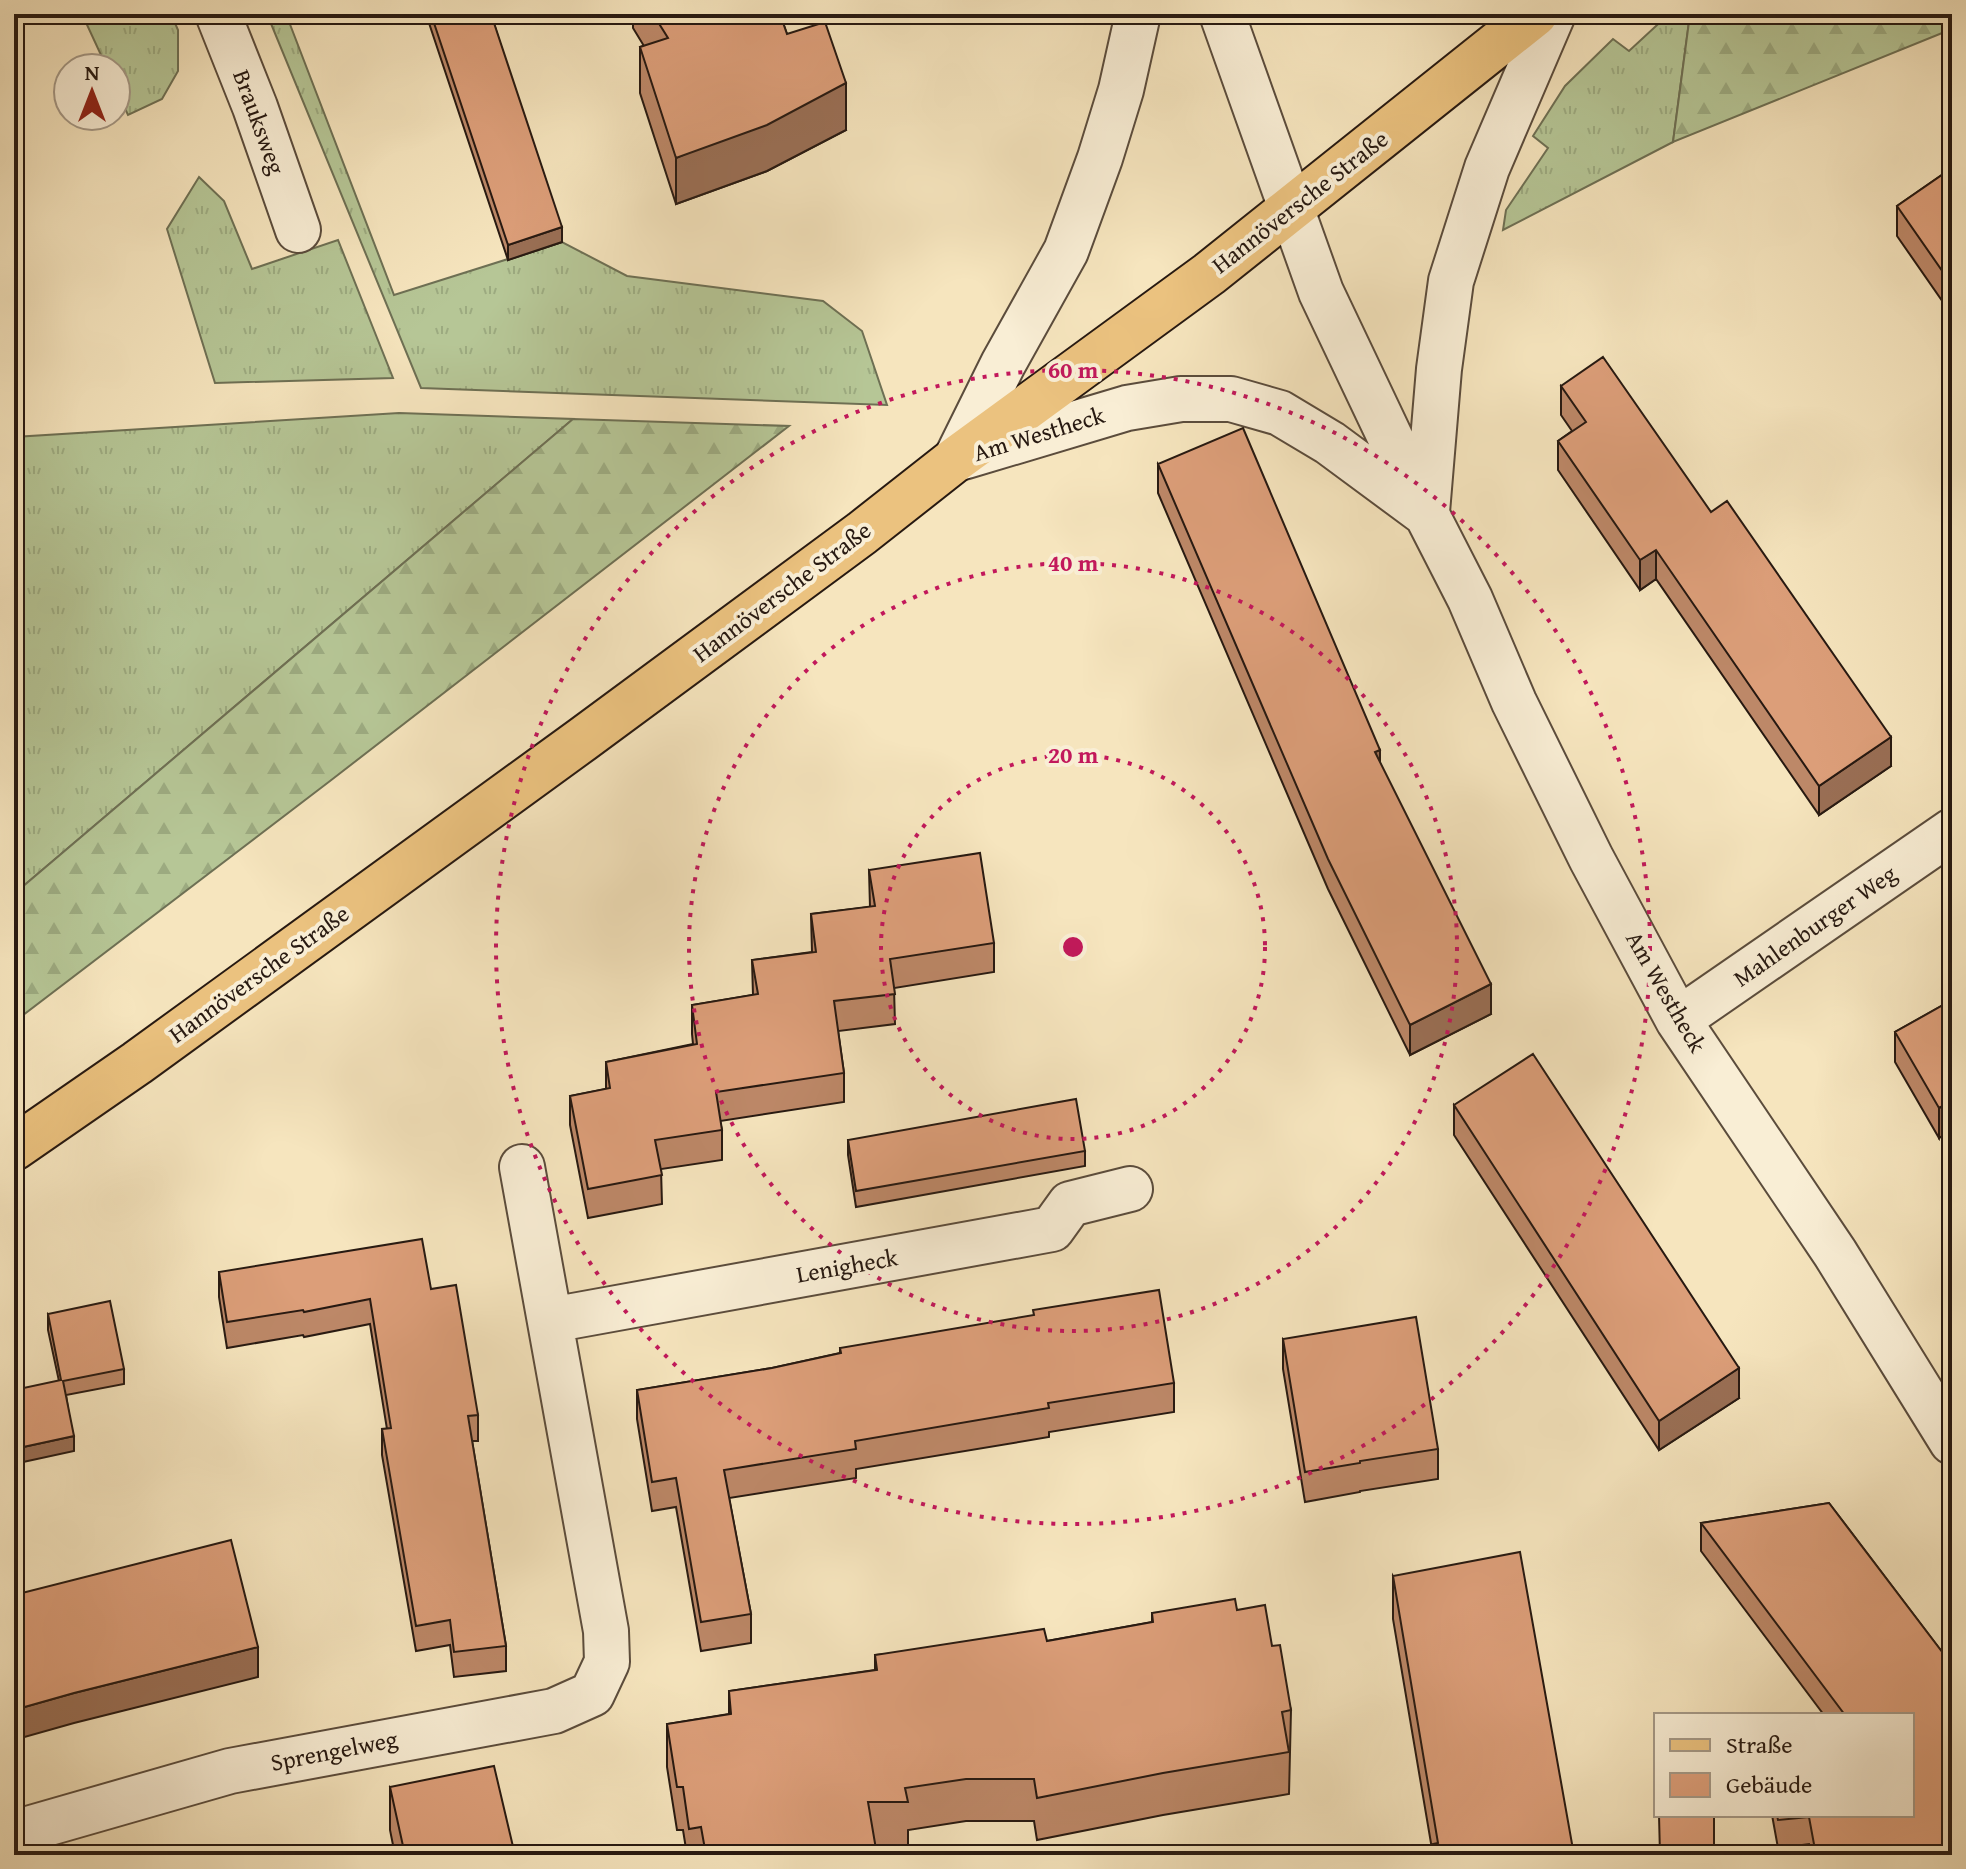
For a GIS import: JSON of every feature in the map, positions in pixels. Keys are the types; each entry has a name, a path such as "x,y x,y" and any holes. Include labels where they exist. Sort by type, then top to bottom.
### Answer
{"main road":[{"name":"Hannöversche Straße","path":"14,1148 162,1045 862,533 956,459 1209,274 1535,14"}],"street":[{"name":"Brauksweg","path":"218,14 298,230"},
{"name":"Am Westheck","path":"956,459 1003,364 1066,251 1121,90 1138,14"},
{"name":"Am Westheck","path":"1222,14 1321,292 1470,599 1514,702 1584,844 1678,1020 1835,1253 1952,1442"},
{"path":"1427,515 1439,369 1451,281 1487,168 1553,14"},
{"name":"Am Westheck","path":"956,459 1127,408 1181,399 1231,399 1280,413 1330,443 1427,515"},
{"name":"Mahlenburger Weg","path":"1678,1020 1952,831"},
{"path":"522,1167 551,1320"},
{"name":"Lenigheck","path":"551,1320 1052,1229 1070,1204 1130,1189"},
{"name":"Sprengelweg","path":"14,1833 230,1771 554,1711 592,1694 607,1662 606,1631 551,1320"}],"green space":[{"path":"82,14 171,14 178,30 178,71 162,99 132,113 132,52 100,52"},
{"path":"267,14 286,14 394,295 562,242 627,276 823,301 862,331 887,405 421,388"},
{"path":"1669,14 1690,14 1673,142 1503,230 1506,210 1548,148 1533,136 1565,86 1613,39 1629,51"},
{"path":"1690,14 1952,14 1952,29 1673,142"},
{"path":"199,177 224,201 252,269 338,240 393,378 215,383 167,229"},
{"path":"399,413 573,419 14,894 14,437"},
{"path":"573,419 789,426 14,1022 14,894"}],"building":[{"path":"431,14 491,14 562,227 508,245"},
{"path":"653,14 780,14 787,34 825,22 846,83 767,125 676,158 640,47 668,38"},
{"path":"1952,168 1952,285 1897,206"},
{"path":"1603,357 1711,512 1727,501 1891,737 1819,786 1656,550 1640,560 1558,441 1586,422 1561,386"},
{"path":"1243,428 1380,750 1375,752 1491,984 1410,1025 1328,859 1158,464"},
{"path":"980,853 994,943 890,959 895,994 834,1001 844,1073 716,1092 722,1130 655,1140 662,1175 588,1189 570,1096 610,1088 606,1062 697,1044 692,1005 758,994 752,960 816,952 811,914 875,906 869,870"},
{"path":"1952,1000 1952,1101 1939,1108 1895,1032"},
{"path":"1533,1054 1739,1368 1659,1421 1454,1105"},
{"path":"1076,1099 1085,1151 856,1191 848,1140"},
{"path":"422,1239 431,1289 456,1285 478,1415 468,1416 506,1646 454,1652 450,1620 416,1626 382,1429 391,1428 370,1299 227,1322 219,1272"},
{"path":"1159,1290 1174,1383 1048,1403 1049,1408 855,1441 856,1449 724,1470 751,1614 701,1622 676,1478 652,1482 637,1390 772,1368 841,1353 840,1348 1034,1315 1033,1310"},
{"path":"110,1301 124,1369 63,1381 74,1436 14,1449 14,1390 61,1380 48,1314"},
{"path":"1416,1317 1438,1449 1305,1472 1283,1339"},
{"path":"1829,1503 1952,1665 1952,1855 1816,1855 1809,1817 1914,1817 1914,1713 1844,1713 1701,1523"},
{"path":"231,1540 258,1647 14,1710 14,1595"},
{"path":"1520,1552 1574,1855 1435,1855 1433,1844 1438,1843 1393,1576"},
{"path":"1235,1599 1237,1610 1265,1605 1272,1646 1280,1645 1291,1710 1282,1712 1289,1752 1037,1798 1034,1779 966,1779 905,1788 908,1802 868,1802 877,1855 706,1855 701,1827 689,1829 683,1787 677,1787 667,1724 731,1714 729,1691 877,1670 875,1655 1044,1629 1047,1641 1153,1622 1152,1613"},
{"path":"494,1766 515,1855 405,1855 390,1787"},
{"path":"1659,1817 1714,1817 1714,1855 1660,1855"},
{"path":"1777,1817 1809,1817 1778,1820"}]}
